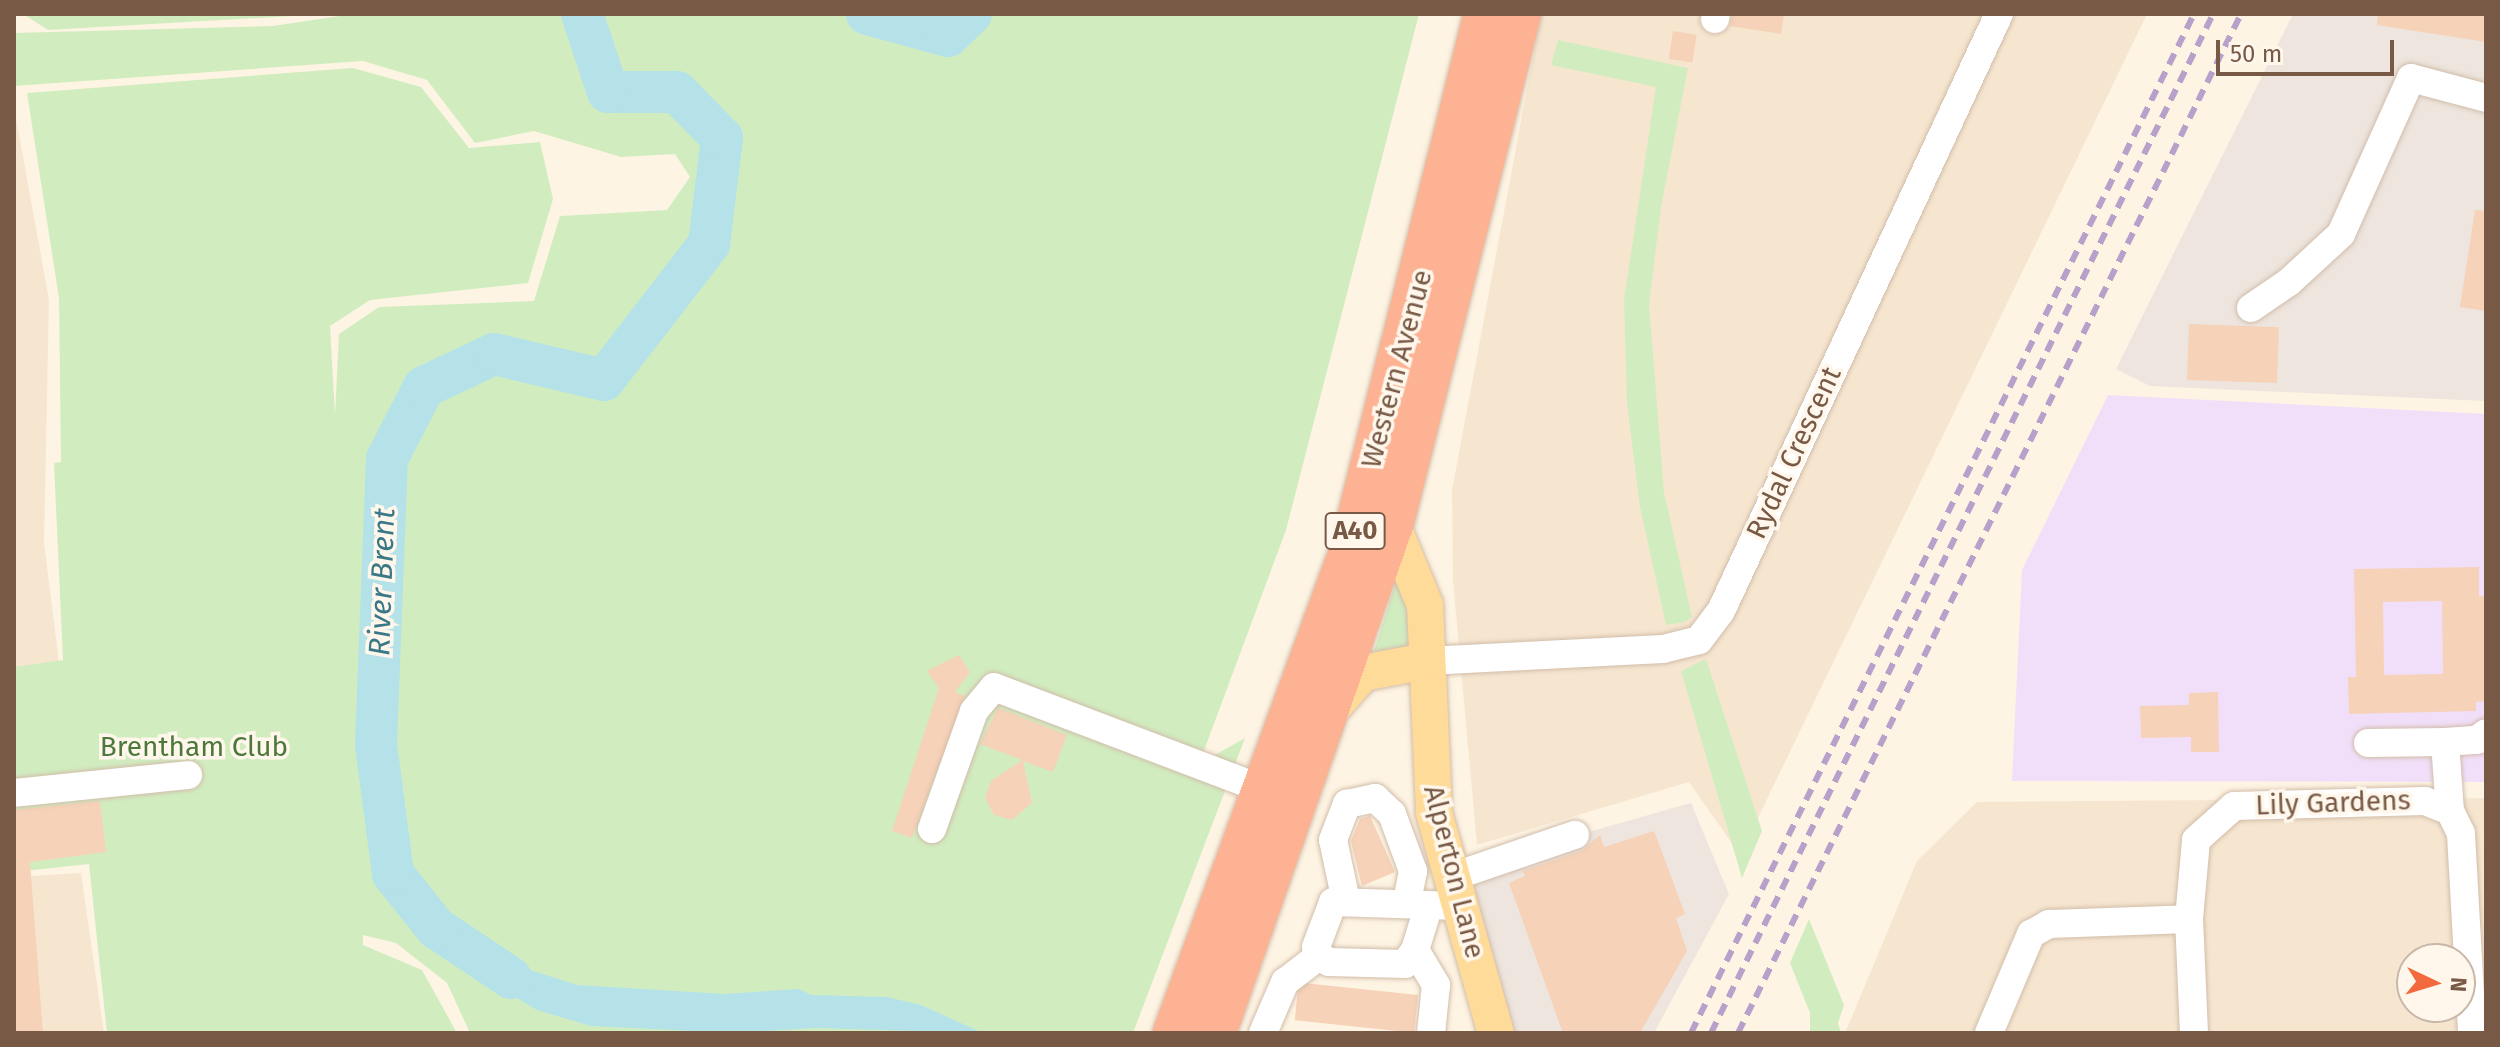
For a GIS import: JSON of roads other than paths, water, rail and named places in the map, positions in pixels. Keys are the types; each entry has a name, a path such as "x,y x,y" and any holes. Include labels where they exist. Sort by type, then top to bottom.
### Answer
{"highway":[{"name":"Western Avenue","path":"1174,1033 1349,555 1485,14"},
{"name":"Western Avenue","path":"1215,1033 1331,709 1392,525 1520,14"}],"main road":[{"name":"Alperton Lane","path":"1392,525 1425,605 1436,898 1496,1033"},
{"path":"1331,709 1363,673 1426,661"}],"street":[{"name":"Rydal Crescent","path":"1426,661 1663,649 1699,640 1721,611 1999,14"},
{"path":"2251,308 2289,282 2341,234 2411,78 2478,97"},
{"path":"932,829 974,711 994,687 1265,790"},
{"path":"2368,743 2477,740 2486,733"},
{"path":"2445,742 2450,811"},
{"path":"14,793 188,775"},
{"path":"1346,901 1333,840 1347,804 1375,798 1392,814 1413,871 1436,898"},
{"name":"Lily Gardens","path":"2194,1033 2189,919 2196,840 2234,806 2425,801 2450,811 2461,834 2472,1033"},
{"path":"1436,898 1415,950 1396,967 1329,962 1319,956 1316,947 1333,902 1436,898 1575,835"},
{"path":"1989,1033 2031,934 2049,924 2189,919"},
{"path":"1415,950 1436,985 1452,999 1449,1033"},
{"path":"1263,1033 1285,982 1319,956"},
{"path":"1431,1033 1436,985"}],"water":[{"path":"471,931 527,969 577,985 725,994 799,989 811,995 887,997 921,1005 983,1033 816,1028 733,1033 591,1026 537,1010 453,960"}],"waterway":[{"name":"River Brent","path":"511,978 436,928 393,874 376,744 387,459 424,387 494,354 604,380 709,244 722,138 677,92 608,92 582,14"},
{"name":"River Brent","path":"867,14 948,36 971,14"}],"railway":[{"path":"1691,1033 2194,14"},
{"path":"1711,1033 2213,14"},
{"path":"1738,1033 2241,14"}],"park label":[{"name":"Brentham Club","path":"194,747"}]}
